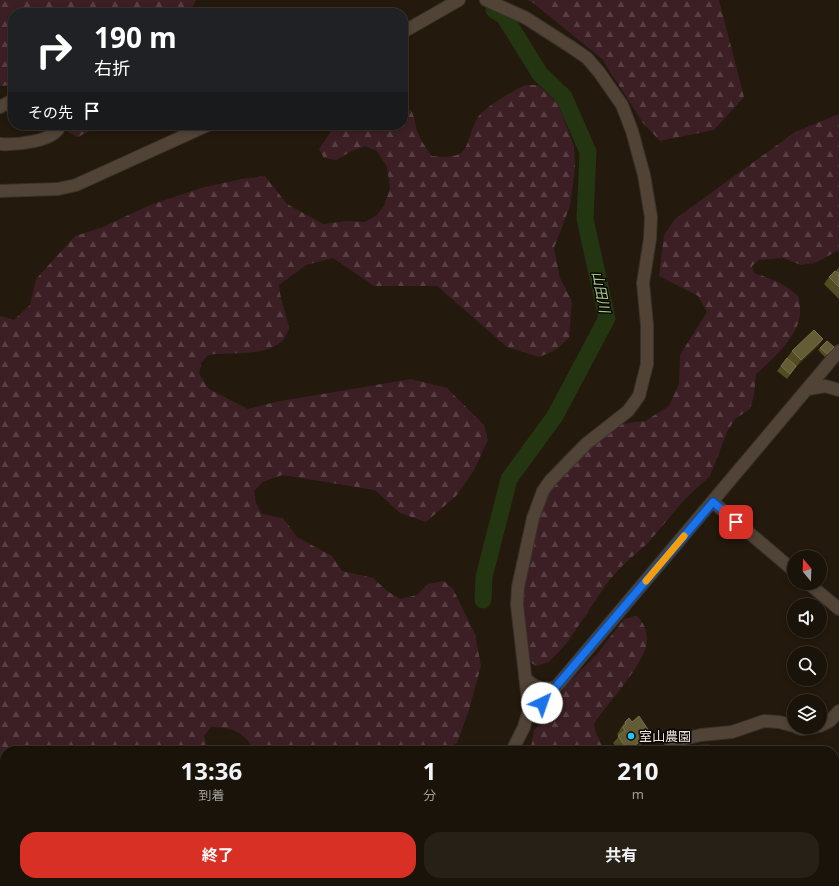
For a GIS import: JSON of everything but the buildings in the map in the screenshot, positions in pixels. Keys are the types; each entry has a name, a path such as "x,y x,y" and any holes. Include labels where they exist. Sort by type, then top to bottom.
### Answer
{"street":[{"path":"408,29 459,0"},
{"path":"486,0 526,18 587,58 599,72 622,105 632,131 644,175 651,217 650,239 643,283 647,325 647,364 639,396 628,411 586,444 568,461 543,491 534,518 518,587 517,605 529,710 524,727 514,746"},
{"path":"0,144 25,143 54,134 57,130"},
{"path":"0,191 58,189 76,185 197,130"},
{"path":"529,710 542,703 556,687 839,351"},
{"path":"808,389 831,386 839,390"},
{"path":"713,502 787,565"},
{"path":"816,590 839,609"},
{"path":"526,683 537,688 546,689 556,687"},
{"path":"827,722 839,711"},
{"path":"674,745 701,735 732,732 764,721 779,722 787,724"}],"green space":[{"path":"0,0 196,0 192,8 8,8 8,85 0,86"},
{"path":"527,0 719,0 744,97 714,130 660,141 643,123 602,59 532,2"},
{"path":"526,85 538,85 558,104 574,146 575,168 570,206 554,248 560,278 572,301 569,338 554,351 539,357 507,347 437,286 374,286 333,258 306,265 279,285 289,329 282,341 273,347 256,352 208,355 201,363 199,374 209,389 248,409 275,402 411,379 447,388 484,425 488,440 473,472 456,496 426,522 400,513 375,490 282,475 263,482 254,491 256,503 262,514 283,518 297,537 332,556 342,571 373,578 387,591 400,599 417,595 428,584 444,581 453,589 475,634 481,666 469,710 457,743 453,746 252,746 242,735 237,732 226,728 211,727 204,736 207,746 0,746 0,316 14,320 30,305 36,279 75,236 103,227 150,205 201,188 241,179 265,176 287,204 323,224 347,221 365,222 377,215 384,206 390,188 387,167 377,151 365,146 336,160 324,158 319,149 332,130 408,130 408,110 411,110 417,131 432,156 455,156 465,149 473,127 481,113 515,90"},
{"path":"839,114 839,252 837,251 815,263 801,265 783,258 759,260 752,266 754,273 783,285 799,297 800,315 794,332 783,348 756,374 754,395 750,409 735,419 727,432 710,476 685,499 648,543 623,565 607,583 567,643 549,662 536,666 530,662 525,652 519,573 547,483 620,424 645,421 669,406 679,384 680,355 707,312 698,296 659,276 664,235 675,219 795,132"},
{"path":"66,130 91,130 78,137"},
{"path":"637,616 640,619 646,630 647,643 637,666 594,724 596,733 602,746 531,746 534,730 553,712 564,687 597,654 624,619"},
{"path":"701,744 721,746 699,746"}],"waterway":[{"name":"山田川","path":"483,600 484,577 509,479 555,416 607,318 585,219 588,152 564,97 540,74 504,16 494,10"}],"slow traffic":[{"path":"646,581 684,536"}],"place":[{"name":"室山農園","path":"631,736"}],"route":[{"path":"542,703 713,502 736,522"}]}
